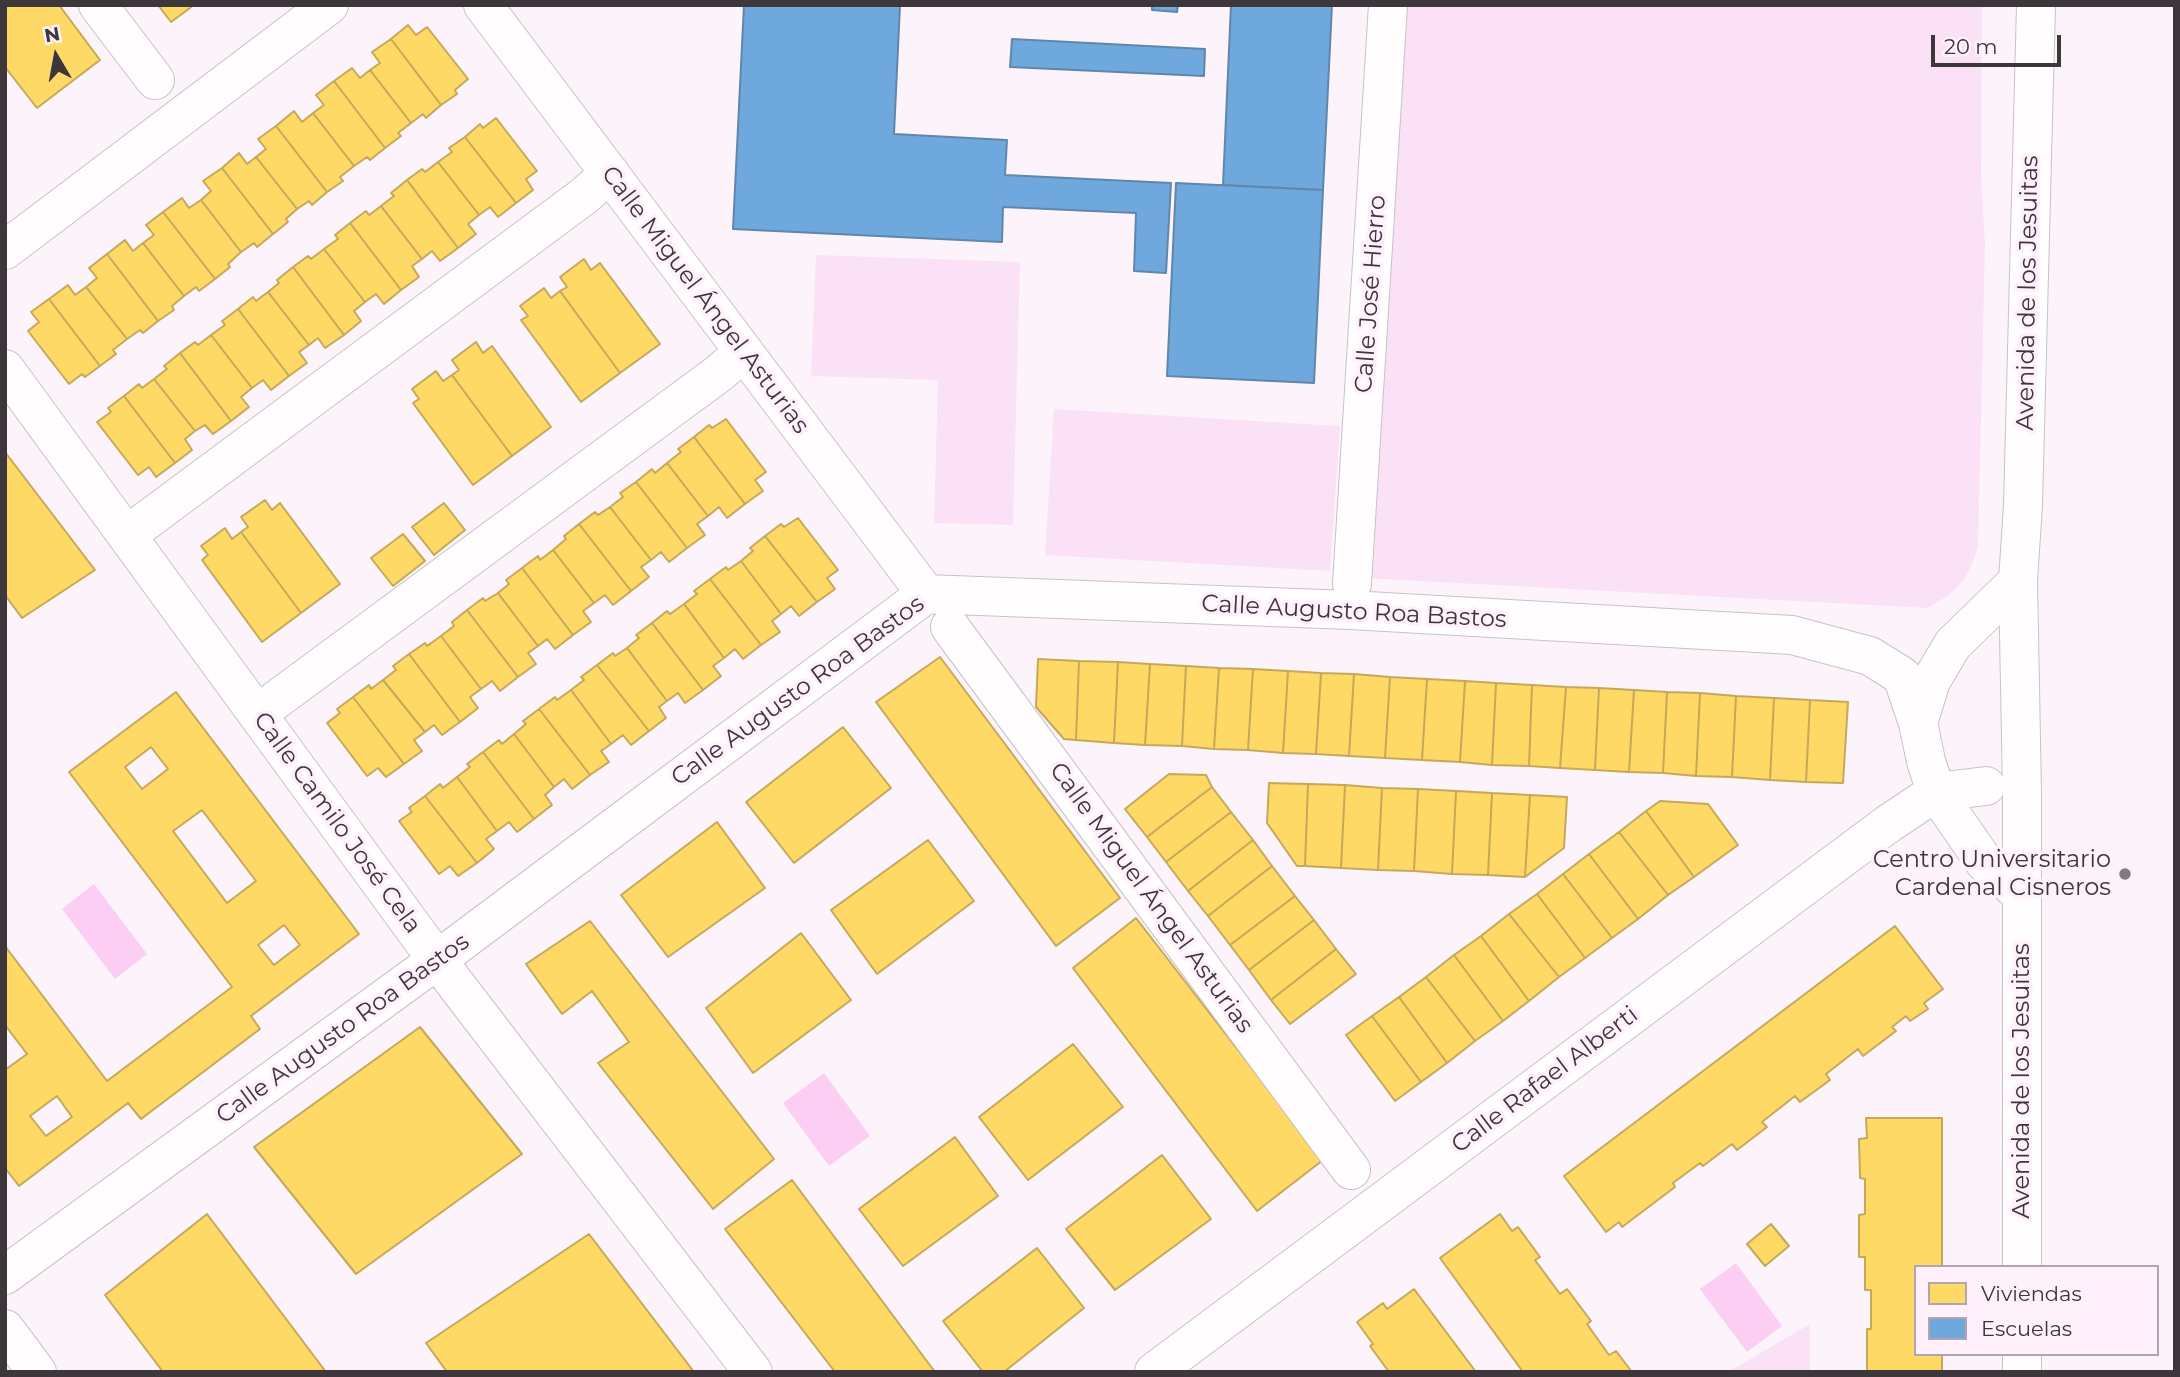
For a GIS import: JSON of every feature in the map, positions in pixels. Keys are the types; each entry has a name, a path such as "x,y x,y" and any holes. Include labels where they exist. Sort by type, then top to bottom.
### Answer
{"street":[{"path":"99,5 155,80"},
{"path":"5,250 329,5"},
{"name":"Calle Miguel Ángel Asturias","path":"483,5 926,594"},
{"name":"Calle José Hierro","path":"1352,584 1388,5"},
{"name":"Avenida de los Jesuitas","path":"2022,1265 2022,792 2018,581 2023,505 2036,5"},
{"path":"127,535 584,196 610,173"},
{"path":"257,713 718,374 744,352"},
{"name":"Calle Camilo José Cela","path":"5,369 437,960 753,1372"},
{"path":"2018,581 1953,644 1931,681 1918,723 1931,776 1984,863 2022,895"},
{"name":"Calle Augusto Roa Bastos","path":"5,1275 437,960 926,594 1350,610 1792,635 1870,656 1902,676 1918,723"},
{"name":"Calle Miguel Ángel Asturias","path":"950,626 1351,1170"},
{"path":"1931,776 2022,792"},
{"name":"Calle Rafael Alberti","path":"1155,1372 1866,840 1931,776"},
{"path":"5,1329 37,1372"}],"shaded area":[{"path":"1395,5 1982,5 1981,178 1985,244 1978,547 1965,577 1954,590 1927,608 1364,578"},
{"path":"816,255 1020,262 1013,525 934,523 938,380 811,376"},
{"path":"1054,409 1340,426 1330,571 1045,555"},
{"path":"94,884 147,954 115,979 62,909"},
{"path":"824,1073 870,1136 829,1166 783,1103"},
{"path":"1736,1263 1782,1326 1747,1352 1700,1289"},
{"path":"1810,1324 1810,1372 1728,1372"}],"building: Viviendas":[{"path":"5,5 59,5 100,60 37,108 5,67"},
{"path":"158,5 194,5 171,22"},
{"path":"408,25 416,35 427,27 468,79 455,90 457,94 441,105 391,39"},
{"path":"391,39 441,105 426,118 423,114 411,123 370,70 380,63 372,52"},
{"path":"352,68 360,78 370,70 411,123 398,133 401,136 385,148 334,81"},
{"path":"334,81 385,148 370,160 367,157 354,166 313,113 324,105 316,95"},
{"path":"294,111 302,122 313,113 354,166 340,177 343,181 327,192 276,126"},
{"path":"496,118 537,171 526,179 533,190 516,203 465,137 480,124 483,128"},
{"path":"276,126 327,192 312,205 309,201 297,209 256,157 266,149 258,139"},
{"path":"465,137 516,203 498,217 490,207 479,215 438,162 452,152 449,148"},
{"path":"239,153 247,164 256,157 297,209 286,219 288,222 273,234 222,168"},
{"path":"438,162 479,215 468,224 476,234 458,248 407,180 422,169 425,172"},
{"path":"222,168 273,234 257,247 254,243 241,252 201,200 211,191 203,181"},
{"path":"407,180 458,248 440,261 432,251 422,259 381,206 394,196 391,193"},
{"path":"182,198 189,208 201,200 241,252 228,264 230,267 215,279 163,212"},
{"path":"381,206 422,259 412,266 419,277 401,290 350,223 366,211 369,215"},
{"path":"163,212 215,279 199,291 196,287 184,296 143,243 154,235 146,225"},
{"path":"350,223 401,290 384,304 376,294 365,302 324,249 338,239 335,235"},
{"path":"125,240 133,251 143,243 184,296 172,306 174,310 158,321 107,254"},
{"path":"324,249 365,302 354,311 361,321 344,335 293,267 308,256 311,259"},
{"path":"107,254 158,321 143,333 140,330 127,339 86,287 97,278 89,268"},
{"path":"584,259 591,270 600,263 660,344 620,373 560,291 567,287 560,277"},
{"path":"293,267 344,335 325,348 318,338 309,345 268,292 279,283 277,280"},
{"path":"68,285 75,295 86,287 127,339 113,350 116,354 100,366 49,299"},
{"path":"544,288 551,298 560,291 620,373 581,402 521,320 528,316 520,306"},
{"path":"268,292 309,345 299,352 307,363 289,376 238,309 253,297 256,301"},
{"path":"49,299 100,366 85,377 82,374 69,384 28,331 39,322 31,312"},
{"path":"238,309 289,376 271,390 263,380 252,388 211,335 225,325 222,321"},
{"path":"211,335 252,388 241,397 249,407 231,421 180,353 195,342 198,345"},
{"path":"476,342 483,353 492,346 551,427 512,456 452,375 459,370 452,360"},
{"path":"180,353 231,421 213,434 205,425 195,431 154,379 167,369 164,366"},
{"path":"436,371 443,381 452,375 512,456 473,485 413,403 419,399 412,389"},
{"path":"154,379 195,431 185,439 192,450 175,463 124,396 139,384 142,388"},
{"path":"124,396 175,463 156,477 149,467 138,475 97,422 111,412 108,408"},
{"path":"726,419 766,472 755,480 763,491 745,504 694,437 709,425 712,428"},
{"path":"694,437 745,504 727,518 719,507 708,516 667,463 681,452 678,449"},
{"path":"5,452 95,570 22,618 5,595"},
{"path":"667,463 708,516 697,524 705,535 687,548 636,482 652,469 655,473"},
{"path":"636,482 687,548 669,562 661,552 651,560 610,507 623,497 620,493"},
{"path":"265,500 272,510 280,503 340,584 301,613 241,532 248,527 241,517"},
{"path":"444,503 465,530 434,555 412,527"},
{"path":"610,507 651,560 641,567 649,577 631,591 579,524 595,512 598,515"},
{"path":"798,518 838,570 827,578 835,589 817,602 765,536 781,524 784,527"},
{"path":"579,524 631,591 613,605 605,595 594,603 553,550 566,539 564,536"},
{"path":"225,528 232,539 241,532 301,613 262,642 202,560 208,555 201,546"},
{"path":"403,534 425,561 393,586 371,558"},
{"path":"765,536 817,602 799,616 791,606 781,614 741,561 753,551 750,548"},
{"path":"553,550 594,603 583,611 591,622 573,635 522,568 538,556 540,560"},
{"path":"741,561 781,614 772,621 780,632 761,645 710,579 726,567 728,570"},
{"path":"522,568 573,635 555,649 547,639 538,646 498,593 509,584 506,580"},
{"path":"710,579 761,645 743,659 735,649 724,658 684,604 697,594 694,591"},
{"path":"498,593 538,646 528,653 536,664 518,677 467,610 483,598 485,601"},
{"path":"684,604 724,658 713,666 721,676 703,690 652,623 667,611 670,614"},
{"path":"467,610 518,677 500,691 492,681 481,689 441,636 454,626 452,622"},
{"path":"652,623 703,690 685,703 678,693 667,701 627,648 639,638 636,635"},
{"path":"441,636 481,689 470,697 478,708 460,722 409,654"},
{"path":"627,648 667,701 659,707 666,718 649,731 597,665 613,653 615,656"},
{"path":"409,654 460,722 442,735 434,725 425,732 383,680 396,670 393,666"},
{"path":"940,657 1120,898 1056,946 876,702"},
{"path":"1038,659 1079,661 1076,740 1064,739 1036,707"},
{"path":"1079,661 1118,662 1114,743 1076,740"},
{"path":"1118,662 1150,664 1145,745 1114,743"},
{"path":"1150,664 1186,666 1182,746 1145,745"},
{"path":"597,665 649,731 631,745 623,735 611,744 571,690 584,680 581,677"},
{"path":"1186,666 1219,668 1214,749 1182,746"},
{"path":"1219,668 1253,669 1248,750 1214,749"},
{"path":"1253,669 1288,671 1283,753 1248,750"},
{"path":"1288,671 1321,673 1316,754 1283,753"},
{"path":"1321,673 1354,674 1349,756 1316,754"},
{"path":"1354,674 1390,677 1385,758 1349,756"},
{"path":"1390,677 1427,679 1422,760 1385,758"},
{"path":"1427,679 1465,681 1460,762 1422,760"},
{"path":"383,680 425,732 414,740 422,751 404,764 353,697 369,685 371,689"},
{"path":"1465,681 1496,683 1492,765 1460,762"},
{"path":"1496,683 1532,685 1529,766 1492,765"},
{"path":"1532,685 1566,687 1560,768 1529,766"},
{"path":"1566,687 1599,688 1595,770 1560,768"},
{"path":"1599,688 1634,690 1629,772 1595,770"},
{"path":"571,690 611,744 601,751 609,762 590,775 539,709 555,697 557,700"},
{"path":"1634,690 1667,692 1663,773 1629,772"},
{"path":"176,692 359,934 251,1016 260,1029 141,1119 128,1103 19,1186 5,1168 5,1070 27,1054 5,1025 5,946 107,1081 232,987 69,772","holes":["151,747 168,769 142,789 125,767","202,810 256,881 227,903 173,831","284,925 300,945 274,965 258,945","57,1096 72,1117 46,1136 30,1116"]},
{"path":"1667,692 1700,693 1696,776 1663,773"},
{"path":"1700,693 1736,696 1732,777 1696,776"},
{"path":"1736,696 1774,698 1770,780 1732,777"},
{"path":"353,697 404,764 386,777 378,768 367,776 327,723 340,713 337,709"},
{"path":"1774,698 1810,700 1806,782 1770,780"},
{"path":"1810,700 1848,702 1843,783 1806,782"},
{"path":"539,709 590,775 572,789 564,779 554,787 514,734 526,724 523,721"},
{"path":"843,727 891,788 794,863 746,802"},
{"path":"514,734 554,787 545,795 552,805 534,819 483,752 499,740 502,744"},
{"path":"483,752 534,819 517,832 509,822 497,831 457,777 470,767 467,764"},
{"path":"1169,774 1206,775 1212,787 1147,837 1125,809"},
{"path":"457,777 497,831 486,839 494,849 477,863 425,796 440,784 443,788"},
{"path":"1269,783 1308,784 1305,866 1297,866 1267,823"},
{"path":"1308,784 1345,785 1341,868 1305,866"},
{"path":"1345,785 1382,788 1378,870 1341,868"},
{"path":"1212,787 1231,812 1166,862 1147,837"},
{"path":"1382,788 1418,789 1414,871 1378,870"},
{"path":"1418,789 1456,791 1452,874 1414,871"},
{"path":"1456,791 1492,793 1488,875 1452,874"},
{"path":"1492,793 1530,795 1525,877 1488,875"},
{"path":"1530,795 1567,797 1564,848 1525,877"},
{"path":"425,796 477,863 458,876 450,866 439,874 399,821 412,812 409,808"},
{"path":"1660,801 1708,804 1738,845 1694,877 1646,811"},
{"path":"1646,811 1694,877 1668,895 1619,832"},
{"path":"1231,812 1253,840 1188,891 1166,862"},
{"path":"717,822 765,888 668,957 621,895"},
{"path":"1619,832 1668,895 1638,919 1589,854"},
{"path":"928,840 974,901 877,974 831,910"},
{"path":"1253,840 1272,866 1208,916 1188,891"},
{"path":"1589,854 1638,919 1612,938 1563,874"},
{"path":"1272,866 1295,896 1230,945 1208,916"},
{"path":"1563,874 1612,938 1585,958 1537,894"},
{"path":"1537,894 1585,958 1559,977 1509,914"},
{"path":"1295,896 1314,920 1249,970 1230,945"},
{"path":"1509,914 1559,977 1529,1001 1481,936"},
{"path":"1136,918 1323,1160 1257,1211 1073,968"},
{"path":"1314,920 1336,949 1271,1000 1249,970"},
{"path":"590,921 774,1159 713,1209 598,1063 629,1042 592,991 562,1014 526,964"},
{"path":"1895,926 1943,989 1924,1003 1928,1009 1910,1021 1906,1016 1892,1027 1896,1031 1863,1056 1858,1049 1826,1074 1830,1080 1800,1102 1795,1096 1762,1122 1767,1127 1737,1150 1732,1144 1703,1166 1700,1163 1673,1183 1675,1187 1622,1227 1619,1222 1606,1232 1564,1176"},
{"path":"801,933 851,1000 753,1073 706,1008"},
{"path":"1481,936 1529,1001 1503,1021 1454,955"},
{"path":"1336,949 1356,974 1290,1024 1271,1000"},
{"path":"1454,955 1503,1021 1475,1041 1426,977"},
{"path":"1426,977 1475,1041 1447,1063 1399,997"},
{"path":"1399,997 1447,1063 1421,1082 1372,1016"},
{"path":"1372,1016 1421,1082 1395,1101 1346,1035"},
{"path":"420,1027 522,1154 356,1274 254,1147"},
{"path":"1073,1044 1123,1107 1028,1180 979,1117"},
{"path":"1866,1118 1942,1118 1942,1265 1914,1265 1914,1356 1942,1356 1942,1372 1867,1372 1871,1290 1865,1290 1865,1257 1859,1257 1859,1215 1865,1214 1865,1179 1860,1178 1859,1139 1867,1138"},
{"path":"955,1137 998,1196 903,1266 859,1209"},
{"path":"1162,1155 1211,1219 1115,1290 1066,1229"},
{"path":"792,1180 935,1372 835,1372 725,1229"},
{"path":"207,1214 326,1372 163,1372 105,1295"},
{"path":"1500,1214 1512,1231 1518,1227 1540,1257 1535,1260 1560,1294 1567,1289 1591,1321 1587,1324 1609,1355 1616,1351 1632,1372 1523,1372 1440,1258"},
{"path":"1771,1224 1789,1246 1765,1266 1747,1244"},
{"path":"589,1234 694,1372 447,1372 426,1343"},
{"path":"1037,1248 1084,1308 1004,1372 983,1372 943,1321"},
{"path":"1414,1289 1476,1372 1389,1372 1357,1322 1383,1303 1387,1309"}],"building: Escuelas":[{"path":"744,5 900,5 894,134 1007,140 1005,175 1171,183 1166,273 1134,271 1136,213 1003,207 1002,242 733,229"},
{"path":"1152,5 1178,5 1177,12 1152,10"},
{"path":"1231,5 1332,5 1323,190 1223,185"},
{"path":"1012,39 1205,49 1204,76 1010,67"},
{"path":"1176,183 1323,190 1314,383 1167,376"}],"place":[{"name":"Centro Universitario Cardenal Cisneros","path":"2125,874"}]}
